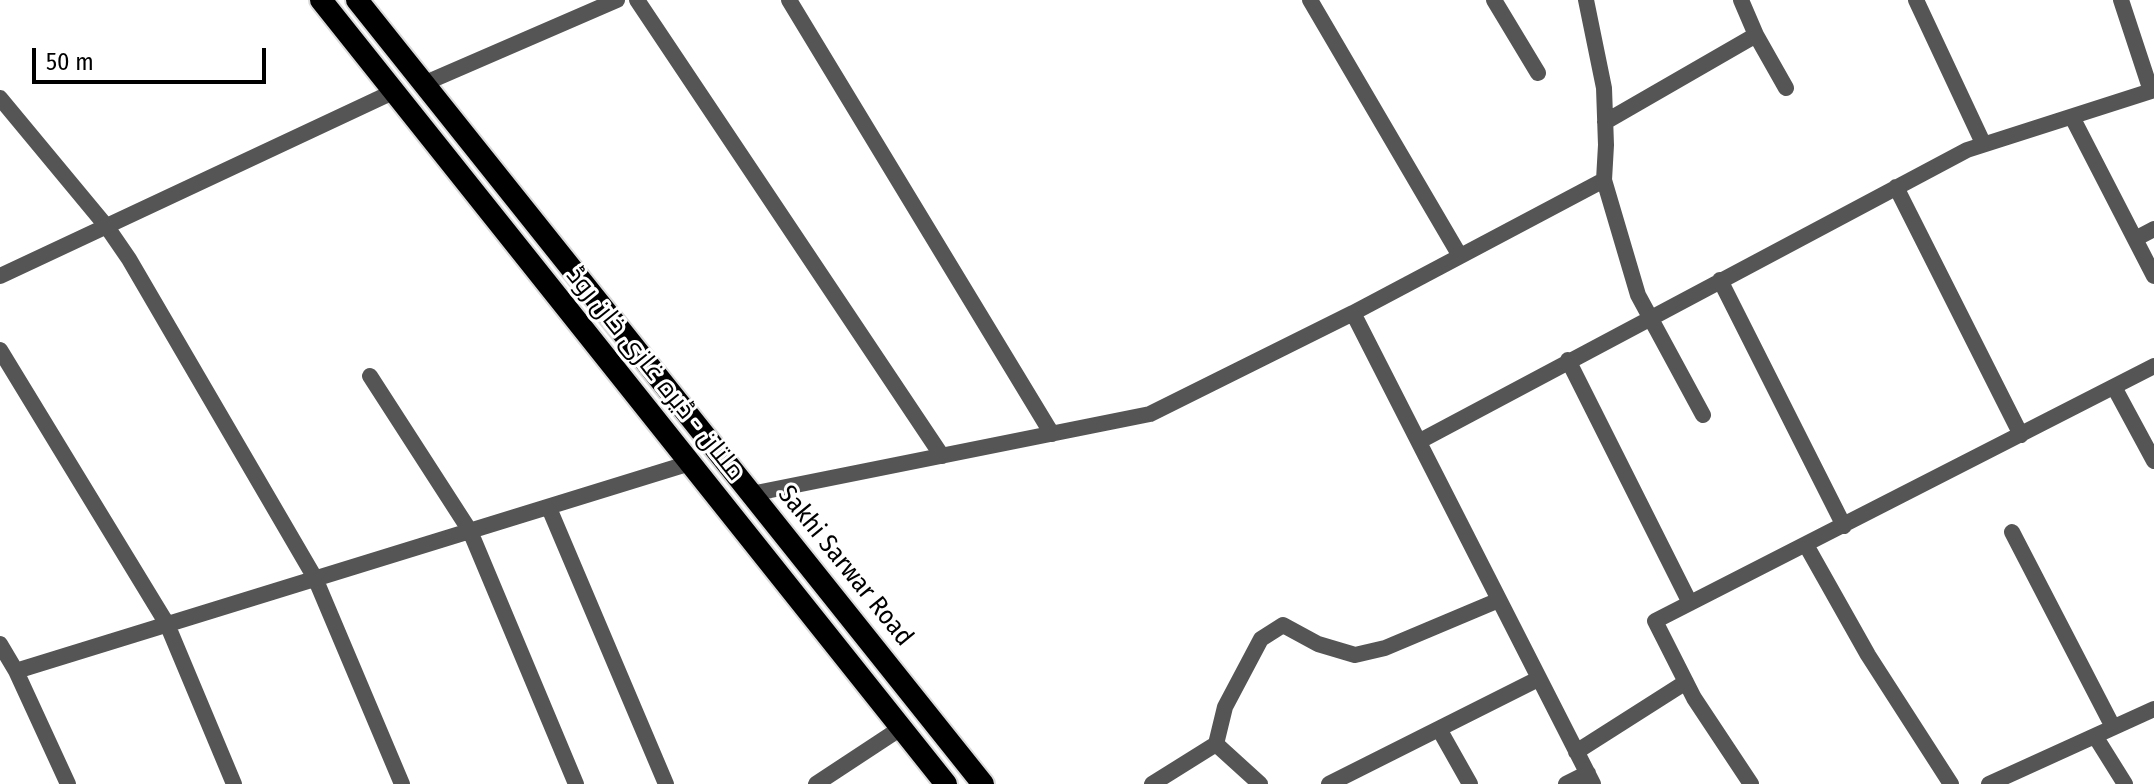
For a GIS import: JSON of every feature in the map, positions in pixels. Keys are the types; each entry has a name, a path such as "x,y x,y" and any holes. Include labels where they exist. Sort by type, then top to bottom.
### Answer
{"highway":[{"name":"ملتان - ڈیرہ غازی خان روڈ","path":"321,0 946,784"},
{"path":"357,0 423,84"},
{"name":"Sakhi Sarwar Road","path":"423,84 983,784"},
{"path":"617,371 638,354"}],"street":[{"path":"423,84 586,6 617,0"},
{"path":"637,0 942,456"},
{"path":"789,0 1052,434"},
{"path":"1310,0 1460,256"},
{"path":"1494,0 1538,73"},
{"path":"1586,0 1604,88 1604,180 1638,295 1703,415"},
{"path":"1741,0 1756,35 1786,88"},
{"path":"1916,0 1983,143"},
{"path":"1420,441 1650,316 1983,143 2152,90 2121,0"},
{"path":"1605,122 1756,35"},
{"path":"0,276 395,91"},
{"path":"0,98 107,227 129,259 315,578 402,784"},
{"path":"2072,117 2154,276"},
{"path":"751,494 1150,414 1353,313 1604,180"},
{"path":"1896,187 2021,435"},
{"path":"2135,239 2154,229"},
{"path":"1720,280 1844,526"},
{"path":"1353,313 1591,779 1566,784"},
{"path":"0,350 167,624 234,784"},
{"path":"1568,360 1690,603"},
{"path":"1751,784 1686,682 1655,621 2154,366"},
{"path":"370,376 470,531 576,784"},
{"path":"2114,387 2154,461"},
{"path":"16,671 690,463"},
{"path":"549,508 666,784"},
{"path":"2012,532 2113,727"},
{"path":"1806,545 1868,655 1951,784"},
{"path":"1152,784 1216,744 1225,707 1261,639 1283,625 1318,644 1355,655 1385,648 1499,600"},
{"path":"0,644 16,671 68,784"},
{"path":"1329,784 1538,679"},
{"path":"1576,752 1686,682"},
{"path":"1989,784 2154,709"},
{"path":"816,784 901,728"},
{"path":"1439,729 1470,784"},
{"path":"2095,736 2125,784"},
{"path":"1216,744 1260,784"}]}
